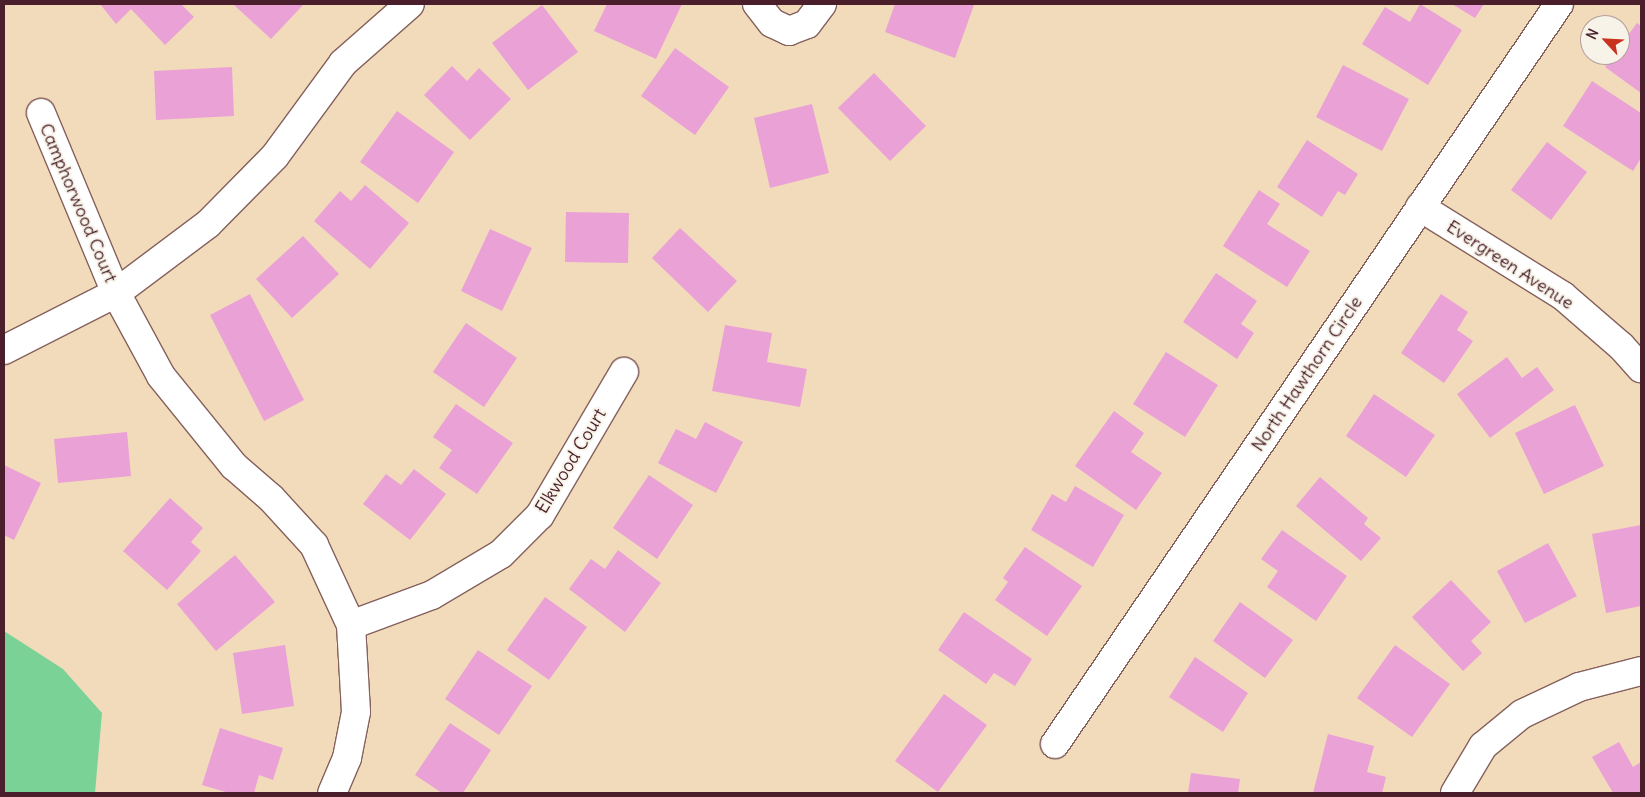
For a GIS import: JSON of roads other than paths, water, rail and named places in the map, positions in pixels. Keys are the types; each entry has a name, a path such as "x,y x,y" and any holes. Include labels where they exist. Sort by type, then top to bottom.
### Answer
{"street":[{"path":"4,350 116,293 208,224 275,156 343,63 410,4"},
{"path":"758,4 772,23 789,31 807,24 822,4"},
{"name":"North Hawthorn Circle","path":"1055,744 1559,4"},
{"name":"Camphorwood Court","path":"41,113 116,293 161,376 206,435 234,466 271,498 314,545 351,625"},
{"name":"Evergreen Avenue","path":"1420,207 1563,296 1621,346 1641,368"},
{"name":"Elkwood Court","path":"351,625 432,595 501,554 540,515 624,372"},
{"path":"332,793 347,758 356,712 351,625"},
{"path":"1455,793 1484,746 1522,714 1578,688 1641,671"}]}
